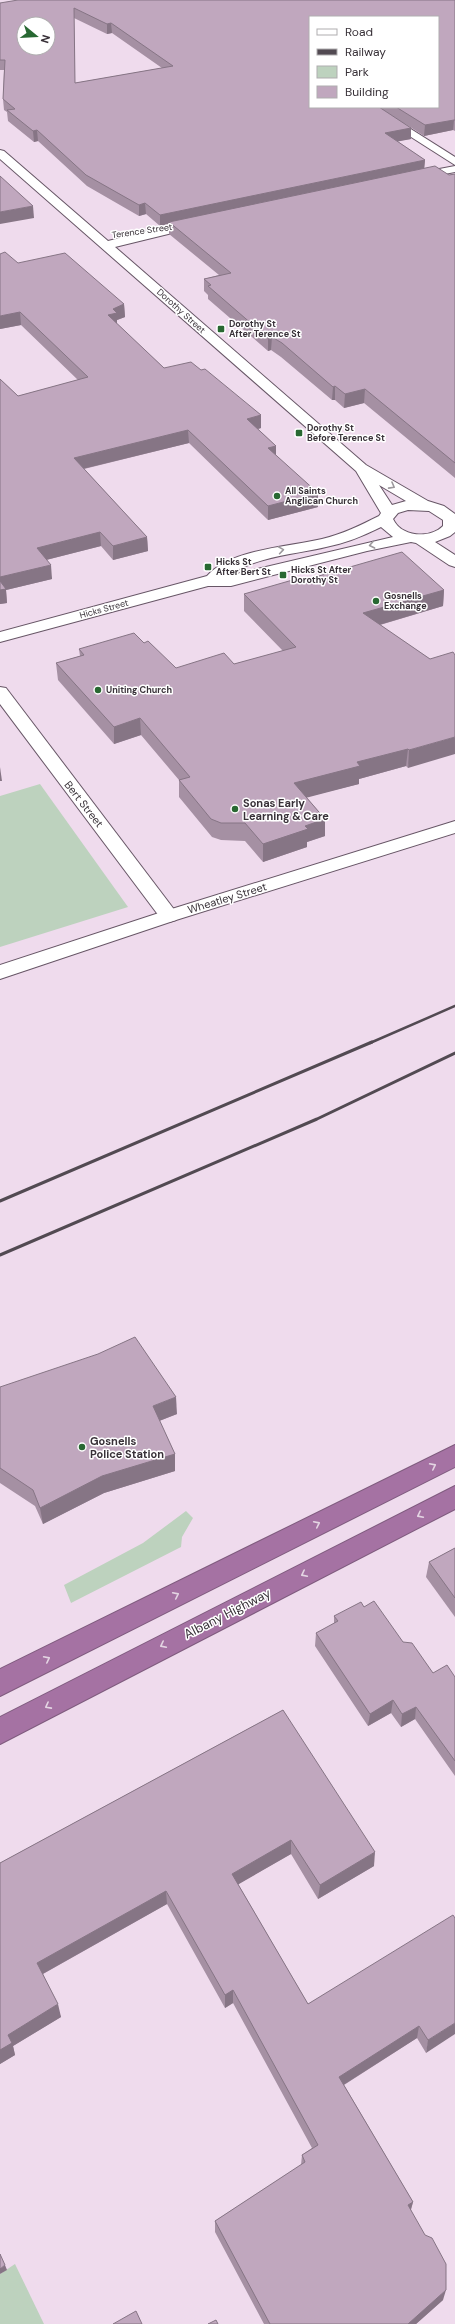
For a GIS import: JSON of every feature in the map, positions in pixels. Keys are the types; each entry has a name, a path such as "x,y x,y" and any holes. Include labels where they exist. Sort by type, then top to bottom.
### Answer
{"highway":[{"path":"0,1683 455,1455"},
{"name":"Albany Highway","path":"0,1732 100,1678 455,1497"}],"street":[{"path":"371,108 455,162"},
{"name":"Dorothy Street","path":"0,153 72,218 103,241 361,468 426,505 447,513 451,519 453,528"},
{"path":"402,180 455,169"},
{"name":"Terence Street","path":"103,241 209,220"},
{"name":"Dorothy Street","path":"361,468 387,516 389,528 394,532 416,538"},
{"path":"426,505 455,502"},
{"name":"Hicks Street","path":"208,581 229,568 258,555 325,543 354,534 403,506 426,505"},
{"name":"Hicks Street","path":"0,637 208,581 231,581 366,546 442,535 453,528"},
{"path":"416,538 455,562"},
{"name":"Bert Street","path":"0,692 169,916"},
{"name":"Wheatley Street","path":"0,972 169,916 455,827"}],"green space":[{"path":"40,784 128,907 0,947 0,796"},
{"path":"186,1511 193,1518 182,1537 181,1547 71,1603 64,1585 143,1543"},
{"path":"15,2264 44,2324 0,2324 0,2274"}],"building":[{"path":"18,0 455,0 455,120 425,125 398,108 439,108 439,16 309,16 309,108 381,108 411,128 385,133 425,160 160,215 145,203 139,205 86,175 37,130 33,131 7,110 15,109 3,99 5,60 0,60 0,3","holes":["74,8 107,24 111,23 173,66 75,83"]},
{"path":"435,166 449,175 455,174 455,463 365,389 345,394 335,386 333,387 282,343 272,337 268,338 208,286 211,285 204,279 231,273 169,222"},
{"path":"0,176 33,206 0,212"},
{"path":"5,252 18,263 65,253 124,304 113,309 117,313 108,315 164,368 191,362 201,370 205,369 261,415 247,419 276,446 268,448 318,493 268,506 188,430 74,458 147,537 113,546 100,532 37,548 51,565 0,577 0,379 18,396 88,377 20,312 0,316 0,254"},
{"path":"402,552 444,590 363,613 430,659 453,652 455,655 455,737 409,750 357,762 360,766 294,783 325,819 305,826 308,829 263,844 245,823 221,823 211,819 179,780 190,777 140,718 114,727 56,663 84,655 79,649 134,633 144,643 148,641 176,668 224,653 234,664 296,647 244,594 296,579 298,582"},
{"path":"0,581 6,589 0,590"},
{"name":"Gosnells Police Station","path":"135,1337 176,1397 153,1406 175,1454 102,1476 40,1508 33,1490 0,1468 0,1387 98,1354"},
{"path":"455,1548 455,1598 429,1562"},
{"path":"374,1601 403,1642 412,1643 433,1673 447,1665 455,1677 455,1761 416,1707 402,1714 393,1700 370,1714 316,1633 338,1621 334,1616 361,1602 364,1607"},
{"path":"283,1710 375,1852 320,1885 291,1840 232,1874 308,2004 453,1915 455,1918 455,2023 428,2040 419,2026 339,2077 413,2202 408,2205 425,2235 432,2238 446,2264 446,2290 408,2324 270,2324 215,2221 305,2162 302,2155 318,2145 233,1990 225,1995 166,1891 37,1963 58,2004 8,2035 12,2043 0,2050 0,1863"},
{"path":"0,2254 5,2265 0,2269"},
{"path":"136,2311 142,2324 113,2324"},
{"path":"216,2320 218,2324 208,2324"}],"railway":[{"path":"370,1043 455,1006"},
{"path":"0,1201 372,1042"},
{"path":"0,1255 317,1119 455,1053"}],"place":[{"name":"Dorothy St After Terence St","path":"221,329"},
{"name":"Dorothy St Before Terence St","path":"299,433"},
{"name":"All Saints Anglican Church","path":"277,496"},
{"name":"Hicks St After Bert St","path":"208,567"},
{"name":"Hicks St After Dorothy St","path":"283,575"},
{"name":"Gosnells Exchange","path":"376,601"},
{"name":"Uniting Church","path":"98,690"},
{"name":"Sonas Early Learning & Care","path":"235,809"},
{"name":"Gosnells Police Station","path":"82,1447"}]}
